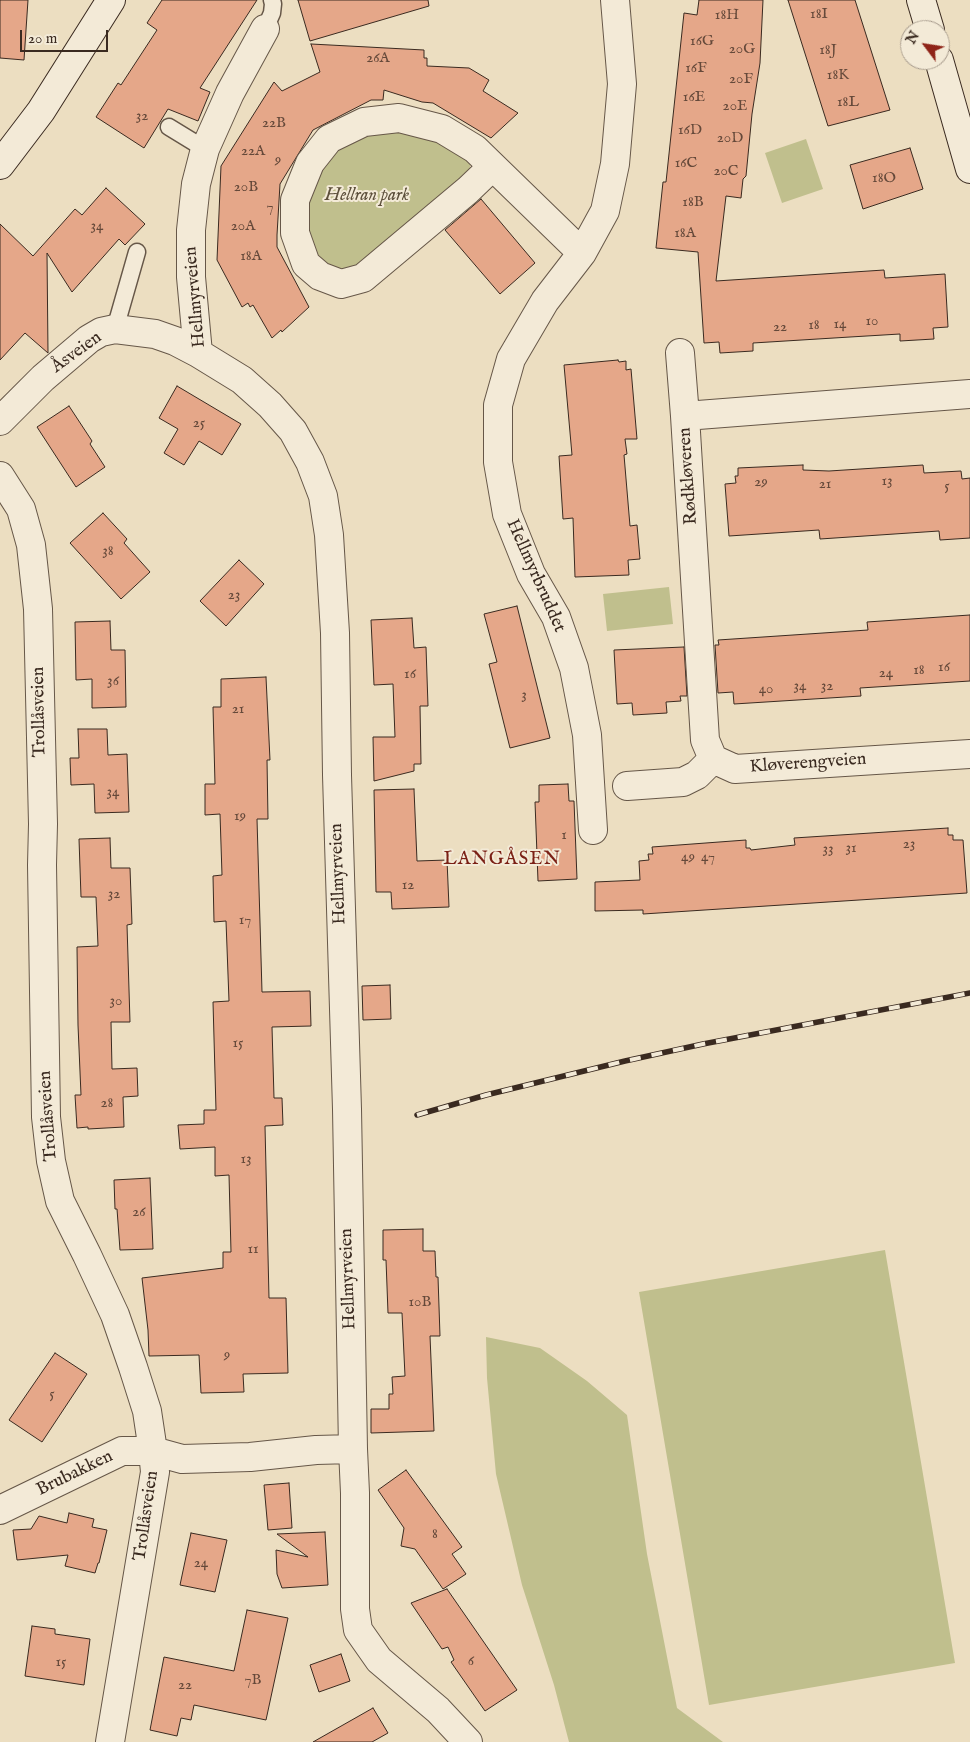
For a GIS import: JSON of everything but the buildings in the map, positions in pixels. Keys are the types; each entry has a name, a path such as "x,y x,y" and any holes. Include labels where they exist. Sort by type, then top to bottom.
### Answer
{"street":[{"path":"0,164 41,110 111,0"},
{"name":"Hellmyrbruddet","path":"593,830 588,735 574,668 556,617 531,574 507,514 498,462 498,405 511,359 545,301 582,253 605,212 615,164 622,84 615,0"},
{"path":"921,0 927,20"},
{"name":"Hellmyrveien","path":"265,29 230,93 205,149 196,184 191,230 191,277 198,353 242,380 270,405 293,431 310,462 323,496 329,535 335,633 353,1449 356,1493 355,1609 358,1630 379,1660 438,1710 468,1742"},
{"path":"941,70 970,169"},
{"path":"492,166 468,190 363,278 341,284 320,276 306,264 295,232 295,200 310,163 330,139 364,122 399,118 442,129 475,149 582,253"},
{"name":"Åsveien","path":"0,421 43,378 89,339 102,332 115,329 155,334 175,341 198,353"},
{"path":"680,353 686,416"},
{"name":"Rødkløveren","path":"713,759 705,740 686,416 970,394"},
{"name":"Trollåsveien","path":"0,476 21,509 31,545 38,609 43,824 46,1117 50,1161 60,1201 114,1315 133,1367 147,1411 155,1472 110,1742"},
{"name":"Kløverengveien","path":"713,759 735,769 970,754"},
{"path":"627,786 683,782 697,775 713,759"},
{"name":"Brubakken","path":"0,1510 122,1451 153,1451 182,1459 250,1457 316,1450 353,1449"}],"lane":[{"path":"265,29 272,13 272,0"},
{"path":"169,127 205,149"},
{"path":"115,329 137,252"}],"green space":[{"name":"Hellran park","path":"384,128 448,143 471,163 468,174 350,273 332,269 314,255 302,232 305,200 325,161 342,146"},
{"path":"806,139 823,189 782,203 765,153"},
{"path":"669,587 673,624 607,631 603,594"},
{"path":"885,1250 955,1663 709,1705 639,1292"},
{"path":"486,1337 540,1348 587,1381 627,1415 647,1554 677,1708 723,1742 569,1742 554,1685 522,1585 496,1474 487,1378"}],"railway":[{"path":"417,1115 486,1095 625,1061 703,1044 970,993"}],"district":[{"name":"LANGÅSEN","path":"502,860"}]}
